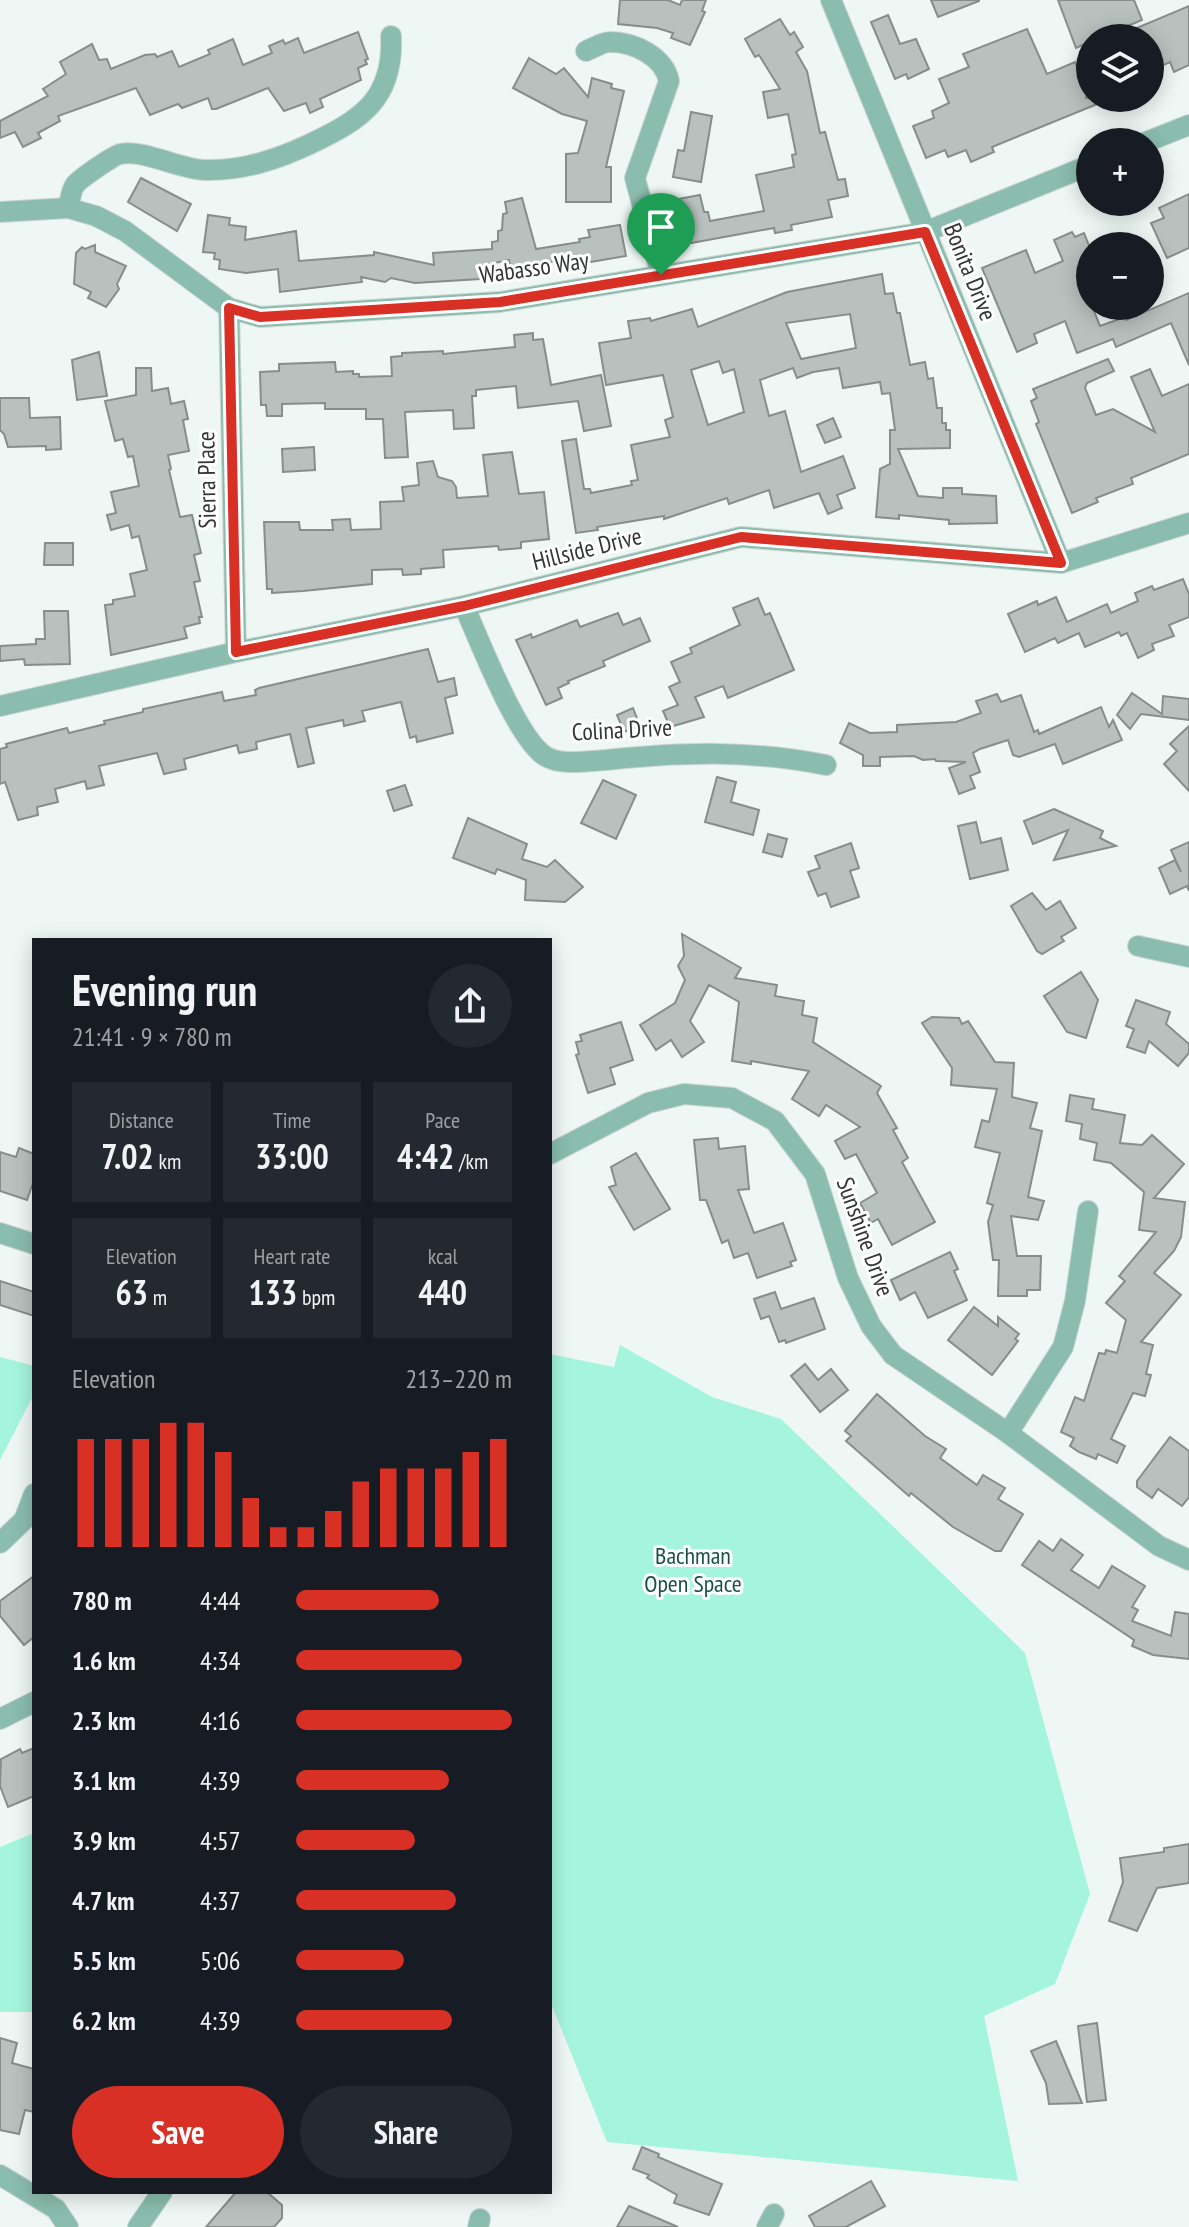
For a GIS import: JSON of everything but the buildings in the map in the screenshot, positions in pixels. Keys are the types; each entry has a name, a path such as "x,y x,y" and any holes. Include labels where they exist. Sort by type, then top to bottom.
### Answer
{"street":[{"name":"Bonita Drive","path":"831,0 1061,563"},
{"path":"68,208 75,185 117,155 134,154 200,170 230,169 281,158 350,126 374,101 386,80 392,59 391,36"},
{"path":"586,51 609,42 649,53 666,67 669,81 635,178 661,275"},
{"path":"1164,135 1189,125"},
{"name":"Wabasso Way","path":"0,212 68,208 96,216 125,231 229,308 260,317 500,302 925,232 1076,171"},
{"name":"Sierra Place","path":"229,308 236,652"},
{"name":"Hillside Drive","path":"0,706 236,652 464,606 741,537 1061,563 1187,527"},
{"name":"Colina Drive","path":"464,606 524,734 547,757 581,762 688,752 775,755 826,765"},
{"path":"1138,946 1189,957"},
{"name":"Sunshine Drive","path":"552,1153 648,1103 684,1094 732,1098 775,1121 815,1174 848,1278 871,1326 893,1355 1008,1433 1159,1546 1189,1560"},
{"path":"1008,1433 1063,1347 1075,1301 1088,1211"},
{"path":"0,1233 32,1243"},
{"path":"0,1543 29,1523"},
{"path":"0,1719 32,1703"},
{"path":"0,2175 56,2209 68,2227"},
{"path":"138,2227 161,2194"}],"green space":[{"name":"Bachman Open Space","path":"620,1345 712,1397 781,1419 1025,1653 1090,1894 1055,1984 984,2016 1018,2181 607,2142 552,2006 552,1354 614,1367"},
{"path":"0,1357 32,1365 32,1398 0,1460"},
{"path":"32,1834 32,2012 0,2012 0,1847"}],"route":[{"path":"925,232 1061,563 741,537 464,606 236,652 229,308 260,317 500,302 661,275 925,232"}]}
